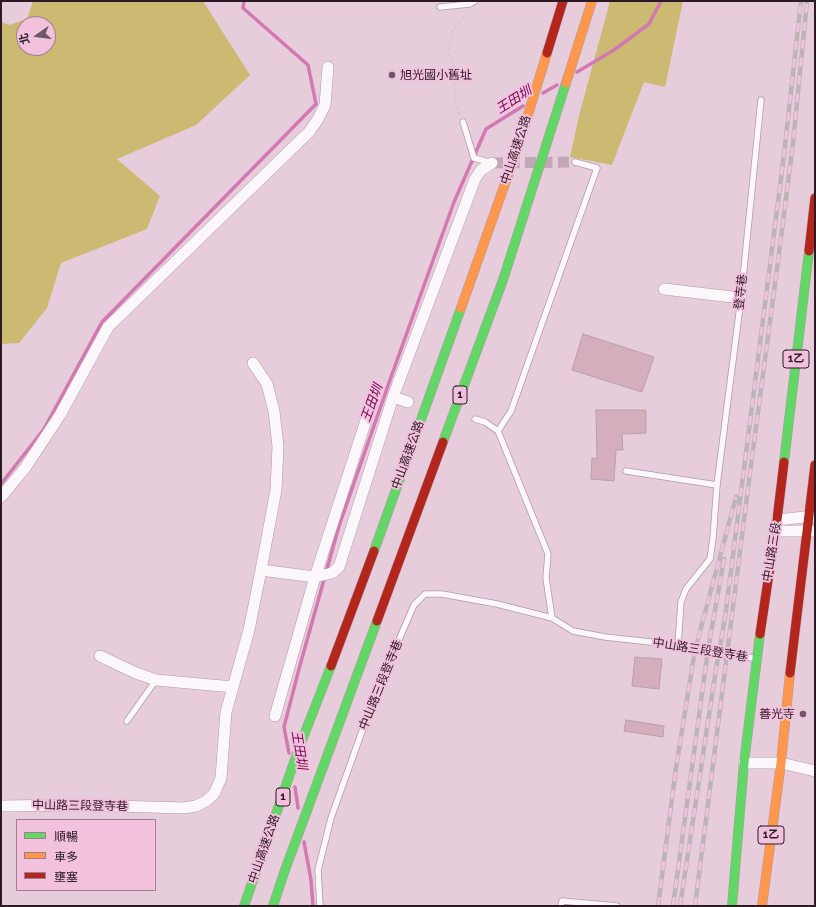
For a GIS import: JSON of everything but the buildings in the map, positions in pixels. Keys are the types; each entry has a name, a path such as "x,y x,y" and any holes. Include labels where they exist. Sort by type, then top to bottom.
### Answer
{"main road":[{"name":"中山高速公路","path":"244,906 264,845 282,799 298,748 356,601 518,147 563,1"},
{"name":"1","path":"273,906 502,280 592,1"},
{"name":"中山路三段","path":"732,906 744,763 756,658 776,531 815,198"},
{"name":"1乙","path":"762,906 781,763 790,668 811,531 815,465"}],"street":[{"path":"1,497 25,468 60,415 108,327 309,132 325,105 328,67"},
{"path":"261,570 315,577 332,573 339,567 393,397 474,179 481,170 492,163"},
{"path":"664,289 741,298"},
{"name":"中山路三段登寺巷","path":"1,806 184,808 196,806 206,801 214,794 221,778 226,712 249,630 276,490 278,446 274,410 267,384 253,363"},
{"path":"393,397 408,402"},
{"path":"275,716 315,577 372,402"},
{"path":"777,520 812,516"},
{"path":"776,531 811,531"},
{"path":"100,656 136,673 156,680 232,687"},
{"path":"744,763 781,763 815,771"}],"lane":[{"path":"440,7 470,4 475,1"},
{"name":"登寺巷","path":"678,645 681,602 686,589 710,559 717,485 741,298 761,100"},
{"path":"463,122 474,158 492,163"},
{"path":"498,431 511,411 597,168 575,162"},
{"path":"475,419 485,422 498,431 548,554 546,578 552,618"},
{"path":"626,471 717,485"},
{"name":"中山路三段登寺巷","path":"320,906 318,870 331,818 375,695 414,605 424,594 442,594 497,604 552,618 573,631 605,637 678,645 695,650 708,650 756,658"},
{"path":"127,721 156,680"},
{"path":"561,906 562,901 617,906"}],"path":[{"path":"463,122 456,106 454,69 449,54 451,33 468,11"}],"shaded area":[{"path":"33,1 203,1 250,75 196,125 117,159 160,196 147,229 61,263 47,308 19,343 1,344 1,22 9,25 16,23 16,56 56,56 56,16 28,16"},
{"path":"610,1 683,1 665,87 644,82 612,165 570,157 580,112"}],"waterway":[{"path":"1,484 44,429 102,322 316,104 308,65 243,8 244,1"},
{"name":"王田圳","path":"577,72 614,50 649,24 661,1"},
{"name":"王田圳","path":"543,93 557,85"},
{"name":"王田圳","path":"289,753 284,727 339,526 454,202 486,129 523,106"},
{"name":"王田圳","path":"295,787 298,808"},
{"name":"王田圳","path":"304,842 311,880 313,906"}],"tunnel":[{"path":"492,163 575,162"}],"railway":[{"path":"680,906 725,618 784,155 801,1"},
{"path":"695,906 793,143 807,1"},
{"path":"658,906 676,768 695,650 736,497"},
{"path":"673,906 708,650 724,559"}],"traffic: fast":[{"path":"443,442 503,280 566,83"},
{"path":"784,462 809,251"},
{"path":"374,551 461,308"},
{"path":"273,906 377,621"},
{"path":"732,906 744,763 760,634"},
{"path":"244,906 299,748 331,666"}],"traffic: slow":[{"path":"566,83 592,1"},
{"path":"461,308 518,147 547,53"},
{"path":"762,906 781,763 790,673"}],"traffic: jam":[{"path":"547,53 563,1"},
{"path":"809,251 815,198"},
{"path":"377,621 443,442"},
{"path":"760,634 784,462"},
{"path":"790,673 815,465"},
{"path":"331,666 374,551"}],"place":[{"name":"旭光國小舊址","path":"392,75"},
{"name":"善光寺","path":"803,714"}]}
